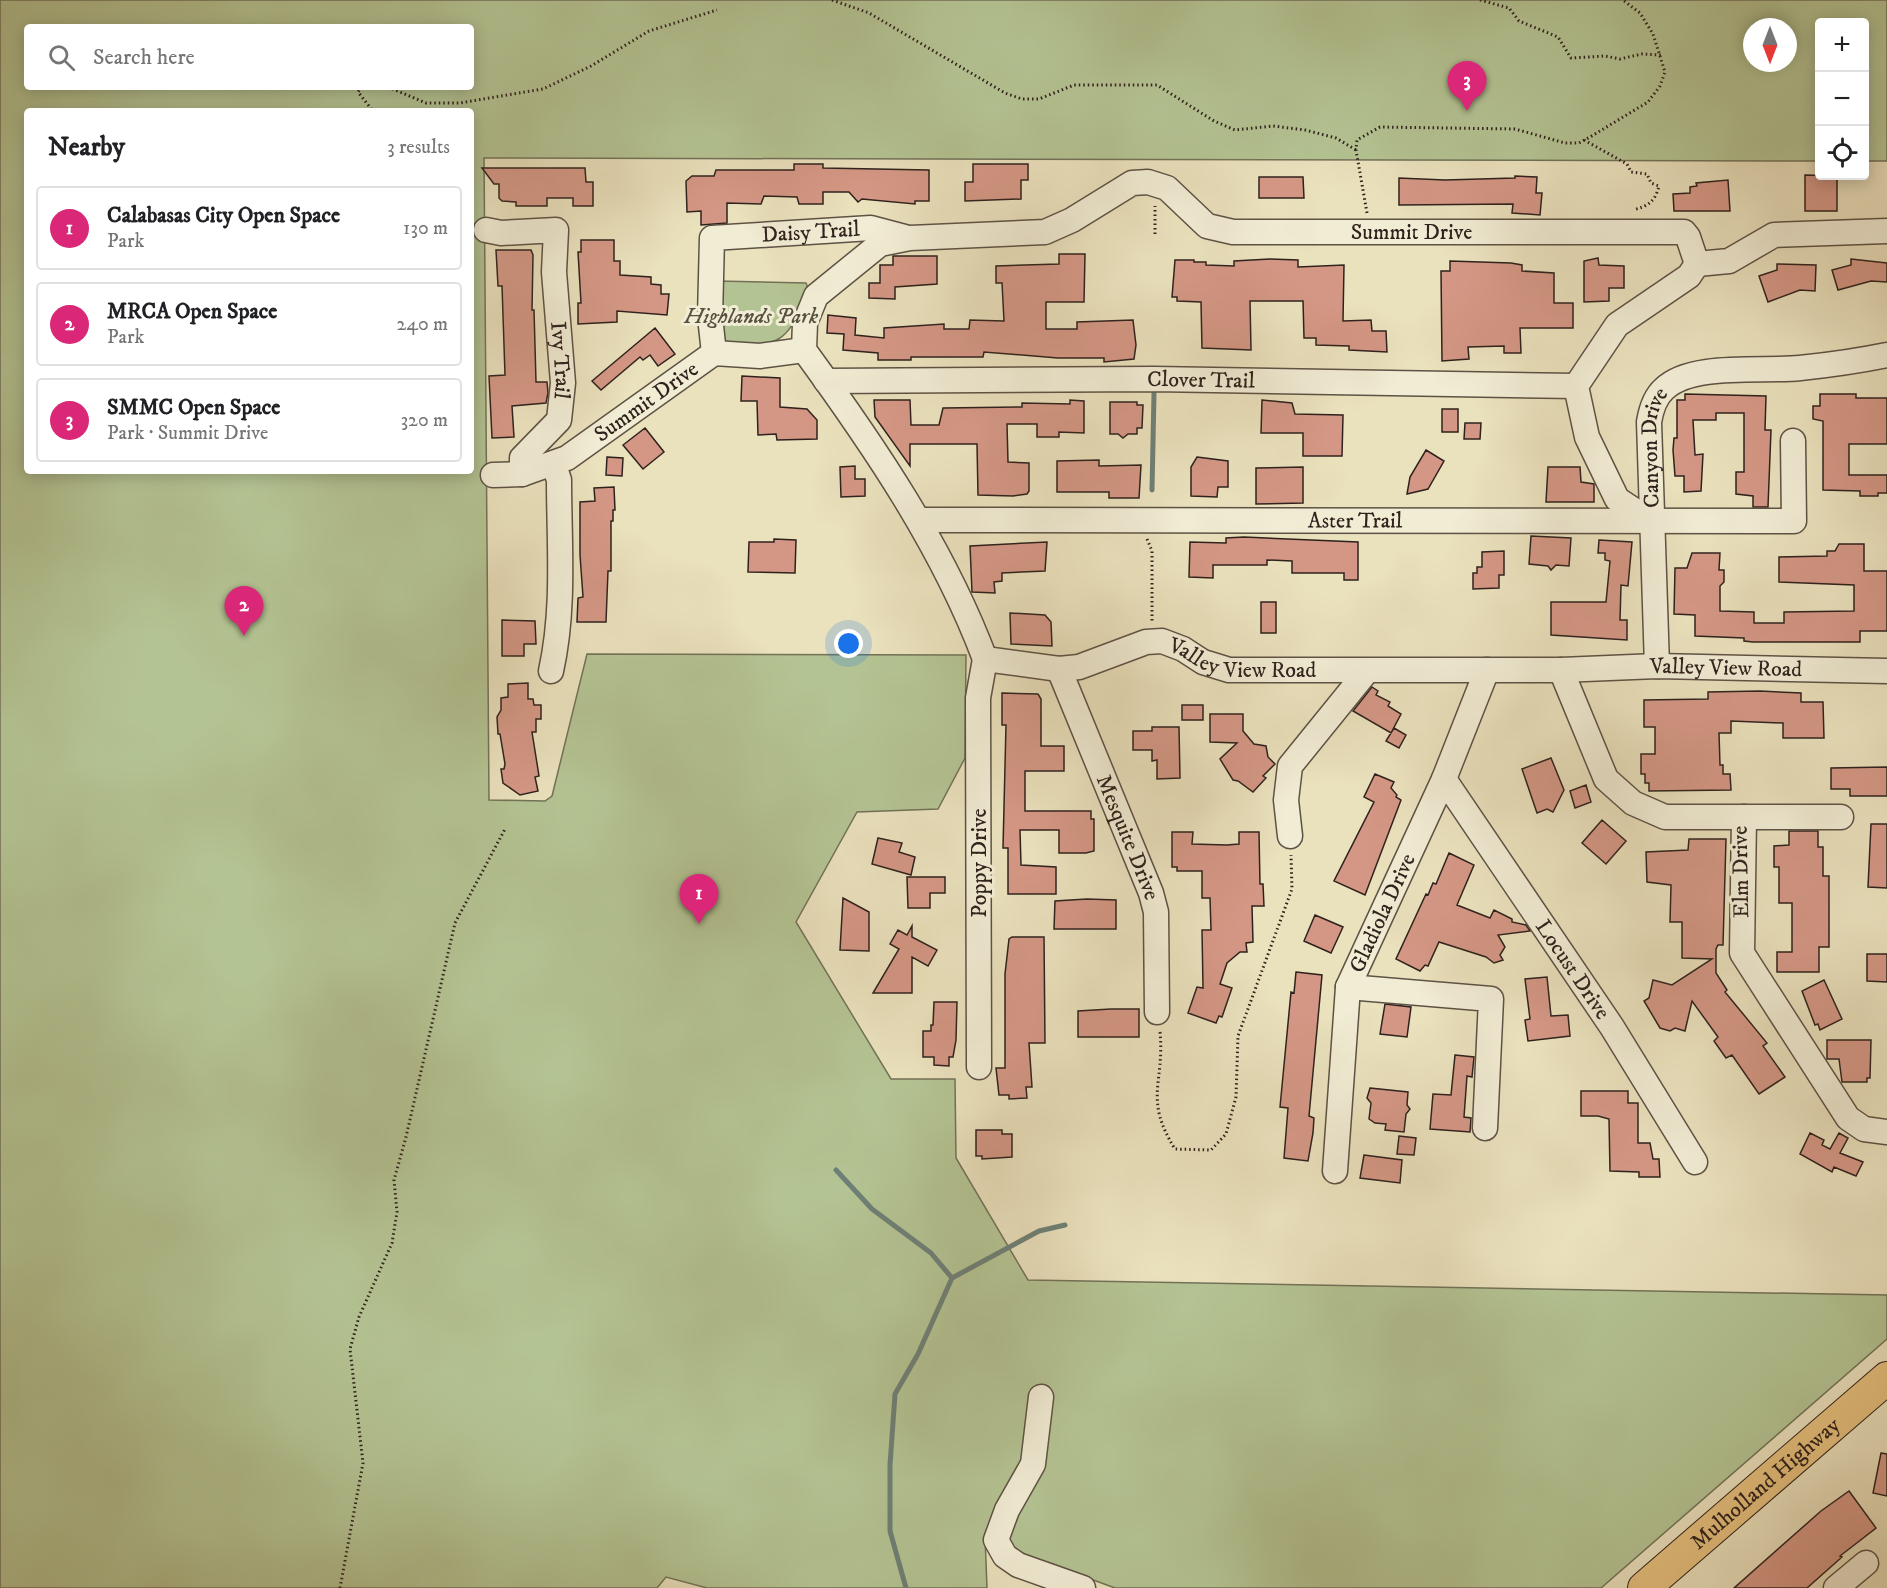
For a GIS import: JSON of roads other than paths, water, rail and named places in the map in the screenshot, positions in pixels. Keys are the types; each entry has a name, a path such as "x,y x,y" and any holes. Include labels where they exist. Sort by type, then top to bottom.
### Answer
{"main road":[{"name":"Mulholland Highway","path":"1644,1588 1887,1378"}],"street":[{"name":"Summit Drive","path":"910,238 1045,232 1072,220 1132,183 1155,185 1167,189 1207,226 1233,232 1684,232 1698,264"},
{"name":"Daisy Trail","path":"714,353 710,317 712,238 871,228 910,238"},
{"name":"Ivy Trail","path":"486,230 501,233 556,230 554,272 563,383 559,420 522,458 522,474"},
{"path":"1652,522 1617,499 1587,438 1576,386 1617,325 1689,276 1698,264 1729,261 1774,235 1887,231"},
{"path":"910,238 880,244 816,296 805,323 804,350 919,520 965,605 985,659"},
{"name":"Summit Drive","path":"493,475 522,474 554,465 567,458 714,353 760,356 804,350"},
{"name":"Canyon Drive","path":"1657,666 1648,422 1652,406 1664,389 1680,379 1705,372 1799,368 1887,355"},
{"name":"Clover Trail","path":"826,381 1154,379 1576,386"},
{"name":"Aster Trail","path":"919,520 1794,521 1793,441"},
{"path":"551,671 557,642 560,605 559,480 554,465"},
{"name":"Valley View Road","path":"985,659 1059,669 1079,667 1152,641 1172,644 1203,662 1229,670 1561,670 1657,666 1887,671"},
{"name":"Poppy Drive","path":"979,1067 978,698 985,659"},
{"name":"Mesquite Drive","path":"1059,669 1151,892 1156,912 1157,1012"},
{"name":"Gladiola Drive","path":"1335,1171 1348,987 1444,779 1487,670"},
{"name":"Elm Drive","path":"1561,670 1606,779 1633,803 1665,817 1744,817 1742,953 1848,1118 1864,1129 1887,1132"},
{"path":"1290,836 1286,800 1290,766 1367,671"},
{"name":"Locust Drive","path":"1444,779 1612,1027 1695,1162"},
{"path":"1744,817 1841,817"},
{"path":"1348,987 1491,999 1485,1128"},
{"path":"1041,1397 1033,1464 1007,1510 996,1540 1005,1556 1018,1565 1083,1588"},
{"path":"1836,1588 1866,1563"}],"waterway":[{"path":"1152,490 1154,393"},
{"path":"836,1170 872,1209 931,1253 952,1278"},
{"path":"906,1588 890,1531 890,1465 895,1394 918,1354 952,1278 1039,1231 1065,1225"}],"place":[{"name":"SMMC Open Space","path":"1467,111"},
{"name":"MRCA Open Space","path":"244,636"},
{"name":"Calabasas City Open Space","path":"699,924"}],"park label":[{"name":"Highlands Park","path":"751,316"}]}
